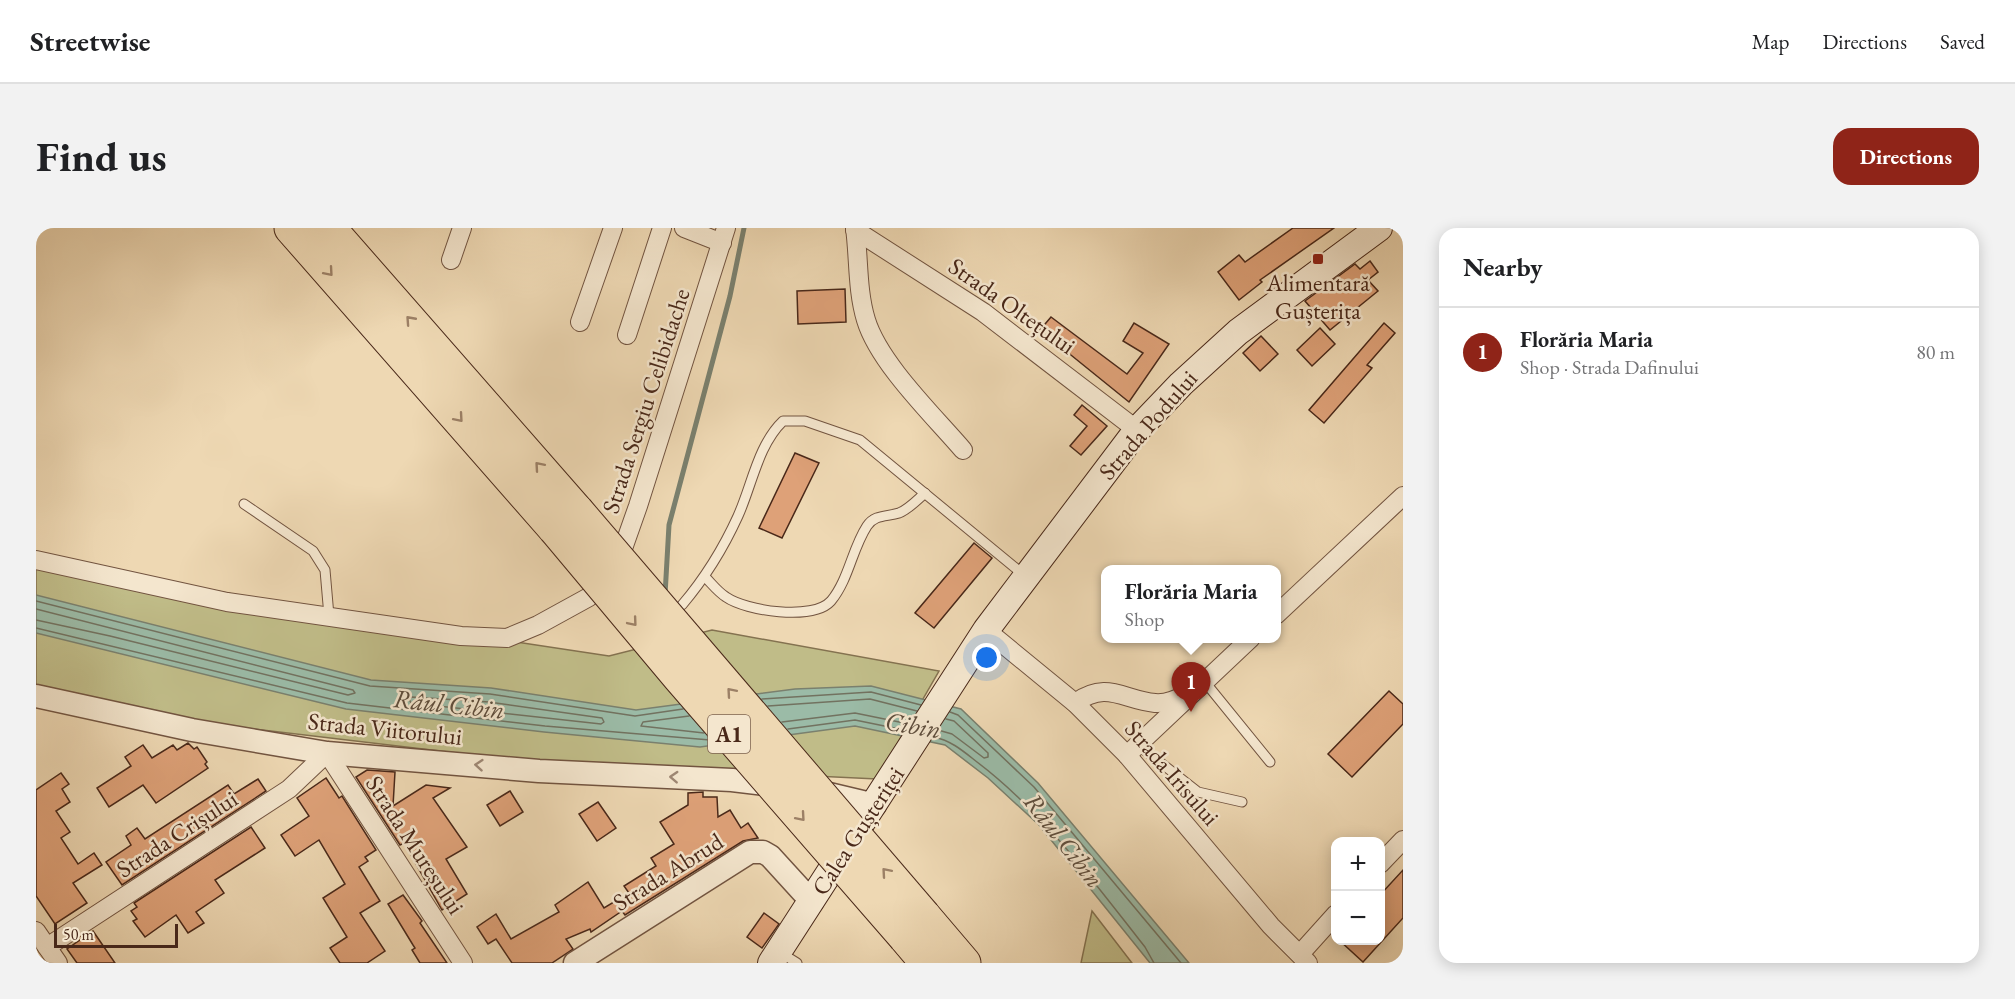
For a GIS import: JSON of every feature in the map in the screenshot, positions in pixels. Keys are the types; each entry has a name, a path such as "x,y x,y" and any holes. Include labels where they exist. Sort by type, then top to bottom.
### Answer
{"highway":[{"name":"A1","path":"291,228 566,520"},
{"name":"A1","path":"329,228 566,520 679,677 914,927 964,963"},
{"name":"A1","path":"914,927 927,963"}],"main road":[{"name":"Strada Podului","path":"963,667 986,630 1137,430 1181,384 1238,332 1379,228"},
{"name":"Calea Gușteriței","path":"782,959 812,902 963,667"}],"street":[{"path":"451,260 462,228"},
{"path":"580,322 613,228"},
{"path":"627,335 662,228"},
{"name":"Strada Sergiu Celibidache","path":"329,616 461,636 507,638 589,597 614,573 638,506 724,236 684,228"},
{"path":"855,229 862,297 872,336 885,357 963,450"},
{"name":"Strada Oltețului","path":"855,229 982,312 1137,430"},
{"path":"1281,610 1403,496"},
{"path":"36,560 227,602 329,616"},
{"name":"Strada Irisului","path":"986,630 1133,750 1271,926 1304,958"},
{"path":"1133,750 1247,643"},
{"path":"1075,703 1085,696 1106,691 1155,703 1172,701 1199,687"},
{"name":"Strada Viitorului","path":"36,696 192,730 327,753 539,771 732,780 832,793 880,796"},
{"name":"Strada Crișului","path":"47,947 289,789 327,753"},
{"name":"Strada Mureșului","path":"327,753 463,963"},
{"path":"1385,859 1403,840"},
{"name":"Strada Abrud","path":"575,963 750,852 764,852 770,856 812,902"},
{"path":"1304,958 1331,920"},
{"path":"36,931 58,963"}],"lane":[{"path":"682,605 706,578 738,515 755,469 777,427 783,421 805,421 860,440 1026,576"},
{"path":"706,578 727,598 771,611 814,611 830,602 851,567 867,525 876,517 900,512 925,493"},
{"path":"244,504 313,551 325,570 329,616"},
{"path":"1199,687 1270,762"},
{"path":"1133,750 1198,792 1242,802"}],"shaded area":[{"path":"36,556 356,618 609,656 712,630 939,671 877,779 542,763 177,720 36,685"},
{"path":"1092,911 1132,963 1081,963"}],"water":[{"path":"36,595 371,680 491,688 636,710 795,689 871,686 961,709 1038,783 1189,963 1150,963 1039,825 988,778 945,745 855,726 700,747 346,709 36,633"}],"building":[{"path":"1293,228 1334,228 1260,280 1262,282 1239,300 1218,272 1239,255 1245,262"},
{"path":"1370,261 1378,272 1368,280 1378,291 1330,330 1305,301 1355,264 1360,269"},
{"path":"845,289 846,322 798,324 797,291"},
{"path":"1051,317 1127,374 1143,353 1123,341 1134,323 1169,344 1129,402 1040,330"},
{"path":"1384,323 1395,333 1367,365 1372,368 1324,423 1309,410"},
{"path":"1320,328 1335,344 1312,366 1297,350"},
{"path":"1261,336 1278,354 1260,371 1243,353"},
{"path":"1082,405 1107,426 1081,455 1070,446 1087,426 1074,415"},
{"path":"795,453 819,463 782,538 759,528"},
{"path":"974,543 992,558 934,628 915,613"},
{"path":"1389,691 1403,704 1403,724 1352,777 1328,754"},
{"path":"188,743 194,749 197,747 207,762 205,764 208,768 156,803 143,785 109,807 97,788 131,766 125,757 143,745 152,758 173,745 177,750"},
{"path":"367,770 395,772 393,806 426,785 450,788 433,798 467,847 446,859 467,894 442,910 404,843 400,845 356,777"},
{"path":"61,773 69,784 62,789 70,802 56,811 70,832 61,838 78,864 94,853 102,865 73,883 87,903 55,924 36,896 36,790"},
{"path":"326,778 339,798 342,796 376,850 365,857 368,861 359,867 380,901 360,913 385,951 367,963 340,963 330,948 347,937 323,898 345,884 319,840 295,856 281,835 309,816 297,798"},
{"path":"258,779 266,791 122,885 106,862 131,845 126,836 137,828 145,839 228,785 234,794"},
{"path":"510,791 523,812 500,826 487,805"},
{"path":"703,792 703,797 717,797 718,817 730,810 741,828 748,823 758,838 743,841 625,915 622,911 591,932 590,929 566,939 573,949 552,963 512,963 496,939 488,944 477,927 496,914 511,939 559,912 555,905 588,882 604,908 629,893 624,886 656,866 651,858 674,844 660,822 688,805 688,793"},
{"path":"598,802 616,828 597,841 579,814"},
{"path":"251,827 265,848 215,880 224,893 196,912 204,923 188,933 176,915 145,937 133,921 137,919 131,911 137,907 134,903"},
{"path":"1403,870 1403,918 1385,938 1385,891"},
{"path":"403,895 422,921 420,923 447,963 420,963 412,950 415,948 388,904"},
{"path":"764,913 779,924 762,948 747,937"},
{"path":"93,931 115,963 77,963 67,949"},
{"path":"1344,945 1378,945 1363,962"}],"waterway":[{"path":"665,595 669,525 730,296 744,228"}],"place":[{"name":"Alimentară Gușterița","path":"1318,259"},
{"name":"Florăria Maria","path":"1191,712"}],"water label":[{"name":"Râul Cibin","path":"449,704"},
{"name":"Cibin","path":"913,725"},
{"name":"Râul Cibin","path":"1064,840"}]}
